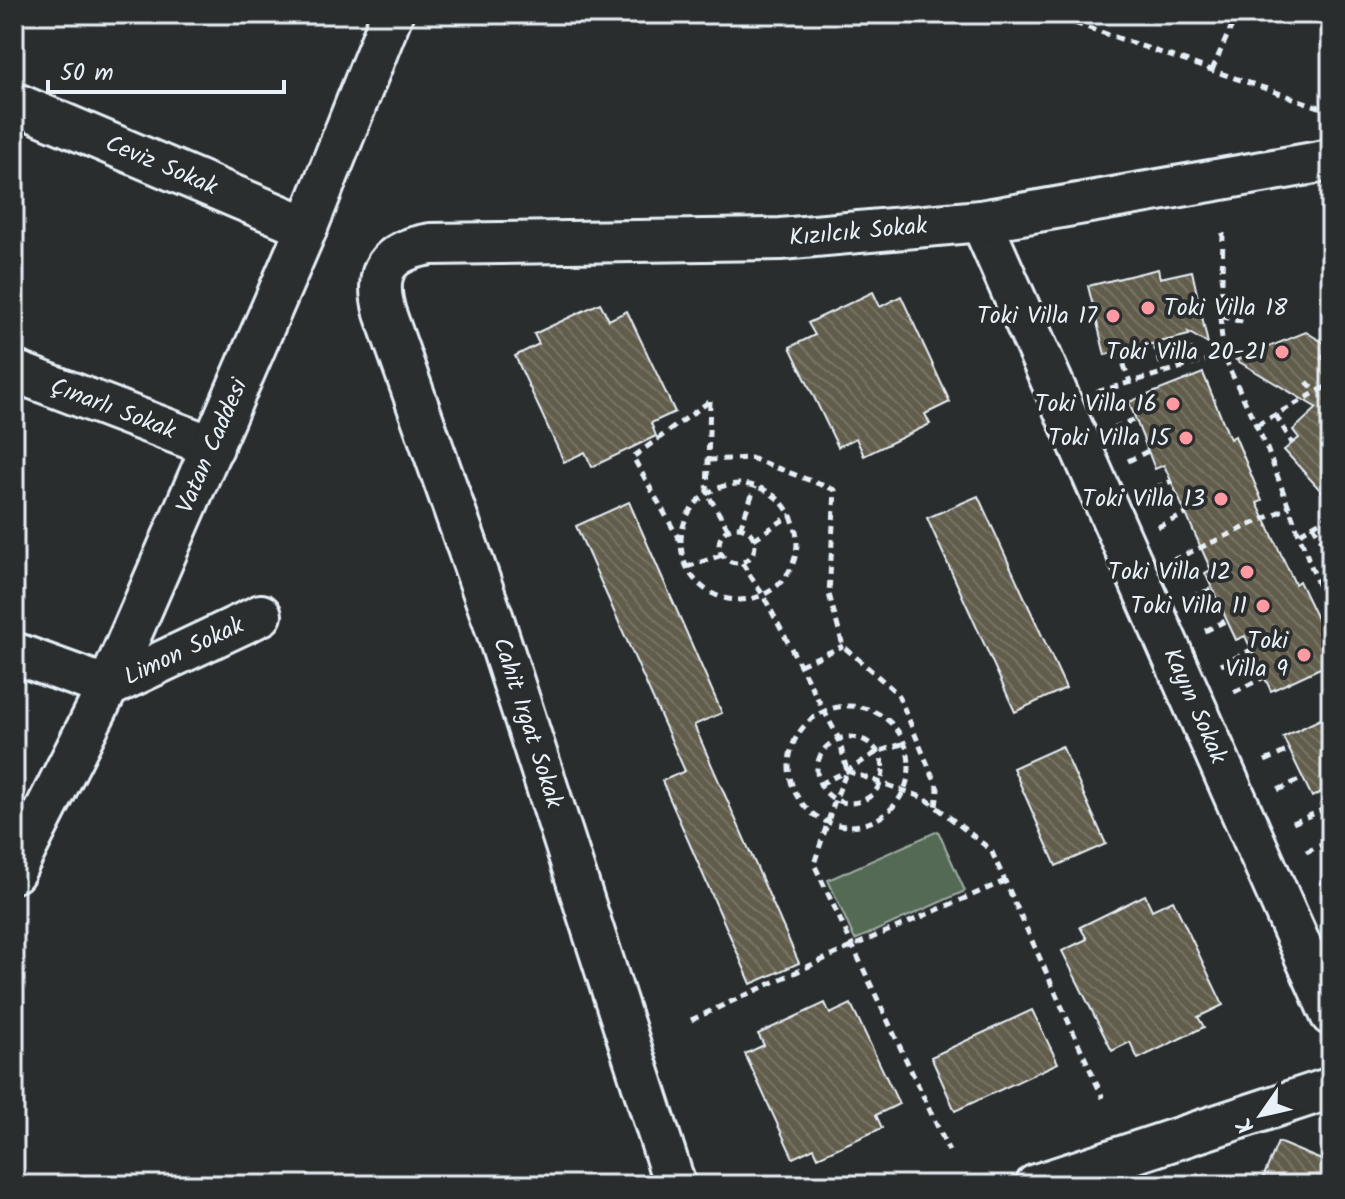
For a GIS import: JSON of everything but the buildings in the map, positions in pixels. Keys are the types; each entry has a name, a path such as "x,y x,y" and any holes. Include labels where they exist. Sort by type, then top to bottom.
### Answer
{"street":[{"name":"Vatan Caddesi","path":"14,872 108,687 307,227 392,14"},
{"name":"Ceviz Sokak","path":"14,103 307,227"},
{"name":"Kızılcık Sokak","path":"387,264 412,247 431,244 781,239 981,221 1331,160"},
{"name":"Kayın Sokak","path":"981,221 1331,1015"},
{"name":"Cahit Irgat Sokak","path":"387,264 380,281 385,313 493,619 675,1185"},
{"name":"Çınarlı Sokak","path":"14,371 213,447"},
{"name":"Limon Sokak","path":"108,687 261,615"},
{"path":"14,653 108,687"},
{"path":"1036,1185 1331,1088"}],"path":[{"path":"1048,14 1331,111"},
{"path":"1212,70 1237,14"},
{"path":"1223,233 1221,316 1224,355 1257,425 1331,612"},
{"path":"1221,316 1245,323"},
{"path":"1154,343 1164,372"},
{"path":"1191,348 1196,363"},
{"path":"1119,351 1130,382"},
{"path":"1097,392 1224,355"},
{"path":"1307,382 1317,392"},
{"path":"1257,425 1331,384"},
{"path":"681,543 633,457 710,401 707,493 728,529"},
{"path":"1276,415 1292,443"},
{"path":"1113,428 1136,419"},
{"path":"1128,461 1148,451"},
{"path":"708,460 751,458 835,490 829,594 843,646 898,694 938,789 936,807"},
{"path":"1142,493 1172,481"},
{"path":"744,484 763,489 779,500 791,515 797,533 796,553 790,570 779,585 763,595 745,600 726,599 694,579 684,562 681,543 683,523 693,506 707,493 725,485 744,484"},
{"path":"740,528 755,487"},
{"path":"1173,560 1290,507"},
{"path":"1158,527 1186,514"},
{"path":"754,539 791,515"},
{"path":"1300,533 1331,515"},
{"path":"1313,525 1331,557"},
{"path":"740,528 754,539 755,545 751,556 742,563 730,562 722,555 718,544 728,529 740,528"},
{"path":"687,567 722,555"},
{"path":"742,563 763,595 839,739 847,771 814,864 949,1151"},
{"path":"1190,597 1213,589"},
{"path":"1205,631 1227,620"},
{"path":"800,665 843,646"},
{"path":"1221,665 1251,650"},
{"path":"1234,692 1264,677"},
{"path":"843,706 862,707 880,714 895,727 905,743 909,762 908,781 900,799 886,814 868,824 848,827 828,824 810,813 797,798 789,778 789,758 795,738 807,722 824,711 843,706"},
{"path":"850,737 870,744 877,752 882,761 881,783 867,799 846,803 826,793 817,774 822,752 829,744 850,737"},
{"path":"820,784 877,752 905,743"},
{"path":"1265,761 1289,750"},
{"path":"847,771 925,798 991,850 1103,1098"},
{"path":"1278,790 1303,778"},
{"path":"1293,823 1329,807"},
{"path":"1306,852 1331,841"},
{"path":"1320,883 1331,879"},
{"path":"691,1020 1005,881"}],"green space":[{"path":"938,831 965,891 855,940 828,880"}],"place":[{"name":"Toki Villa 18","path":"1148,308"},
{"name":"Toki Villa 17","path":"1113,316"},
{"name":"Toki Villa 20-21","path":"1282,352"},
{"name":"Toki Villa 16","path":"1173,404"},
{"name":"Toki Villa 15","path":"1186,438"},
{"name":"Toki Villa 13","path":"1221,499"},
{"name":"Toki Villa 12","path":"1247,572"},
{"name":"Toki Villa 11","path":"1263,606"},
{"name":"Toki Villa 9","path":"1304,655"}]}
